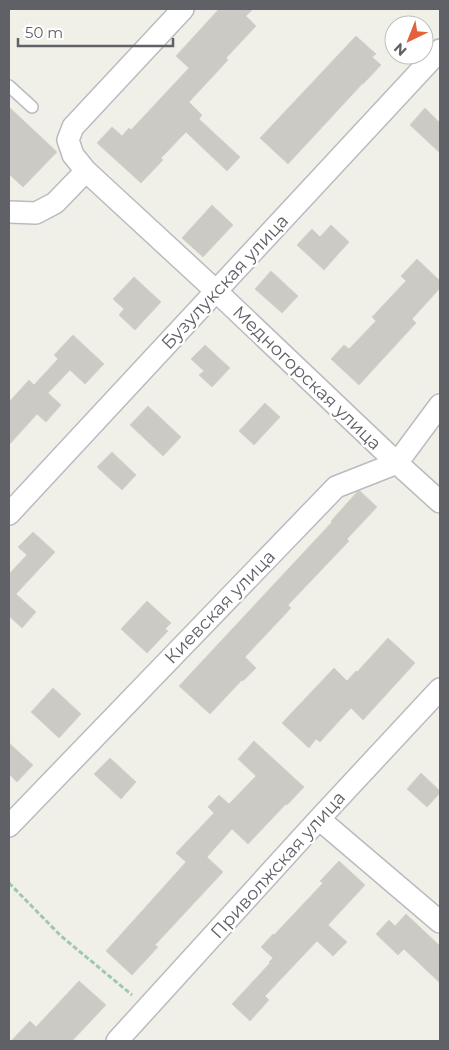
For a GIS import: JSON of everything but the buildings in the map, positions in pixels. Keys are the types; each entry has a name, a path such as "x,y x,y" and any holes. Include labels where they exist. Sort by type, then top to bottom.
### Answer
{"street":[{"name":"Медногорская улица","path":"183,9 74,127 68,140 73,155 86,171 440,502"},
{"name":"Бузулукская улица","path":"9,514 440,50"},
{"path":"9,212 36,212 55,203 86,171"},
{"path":"397,463 440,405"},
{"name":"Киевская улица","path":"9,826 336,487 397,463"},
{"name":"Приволжская улица","path":"117,1041 440,689"},
{"path":"319,819 440,922"}],"lane":[{"path":"9,86 32,107"}],"path":[{"path":"9,883 60,936 147,1009"}]}
